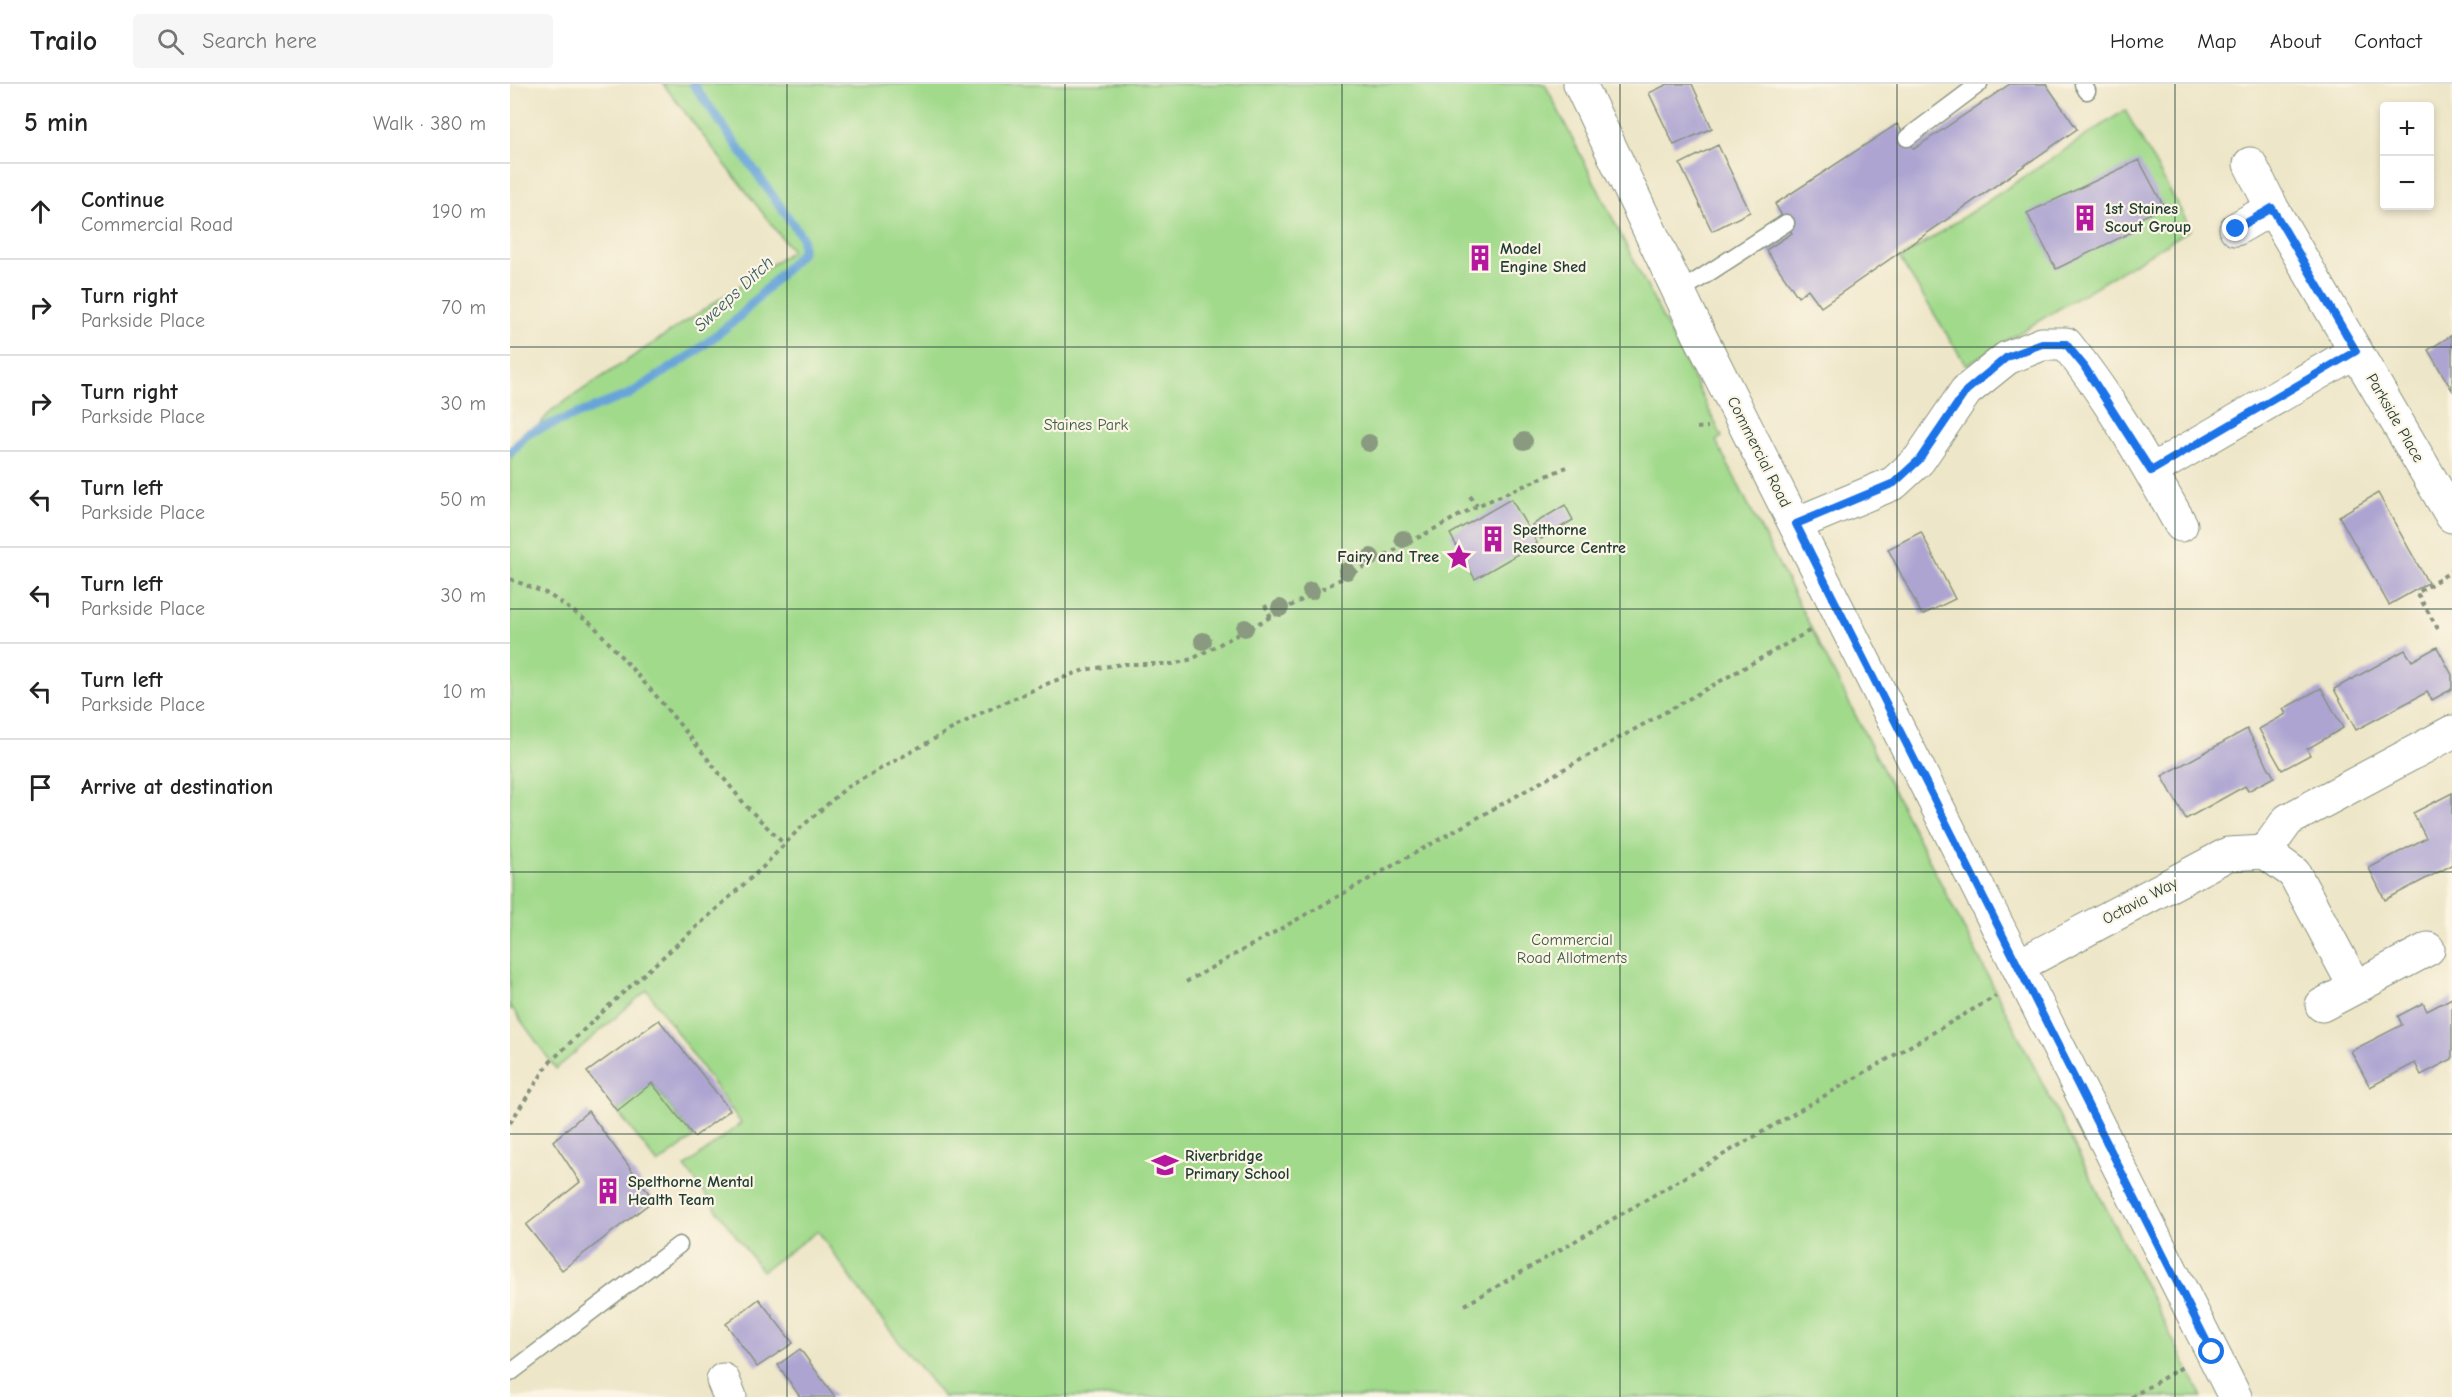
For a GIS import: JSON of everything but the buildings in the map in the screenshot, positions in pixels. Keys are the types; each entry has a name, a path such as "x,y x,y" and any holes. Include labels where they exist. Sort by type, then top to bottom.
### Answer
{"street":[{"name":"Commercial Road","path":"1580,84 1679,292 2235,1397"},
{"name":"Parkside Place","path":"2250,164 2272,208 2452,516"},
{"path":"2236,229 2272,208"},
{"path":"1796,524 1894,483 1919,460 1966,391 2007,357 2042,344 2066,344 2084,366 2151,471 2181,525"},
{"path":"2151,471 2356,351"},
{"path":"2355,987 2294,873 2265,852 2288,820 2452,732"},
{"name":"Octavia Way","path":"2022,974 2228,854 2265,852"},
{"path":"2322,1005 2428,949"}],"lane":[{"path":"1906,138 1979,84"},
{"path":"1679,292 1786,223"},
{"path":"510,1373 679,1245"}],"path":[{"path":"510,1123 549,1063 846,788 980,714 1084,670 1123,664 1173,664 1192,659 1477,506 1567,467"},
{"path":"1470,495 1477,506"},
{"path":"2438,629 2417,593 2452,571"},
{"path":"510,579 548,594 593,625 658,698 747,807 784,844"},
{"path":"1264,604 1271,618"},
{"path":"1186,982 1840,613"},
{"path":"1465,1305 1998,995 2022,974"},
{"path":"2131,1397 2212,1352"}],"green space":[{"path":"663,84 1545,84 1716,424 1722,437 1716,441 2202,1397 943,1397 872,1308 818,1231 762,1271 685,1167 741,1123 647,990 556,1069 512,1008 510,1010 510,459 552,410 792,251"},
{"path":"2125,110 2191,229 1966,365 1900,259"},
{"path":"652,1083 694,1137 658,1164 617,1111"}],"waterway":[{"name":"Sweeps Ditch","path":"510,453 528,433 630,394 694,353 739,317 802,252 802,237 693,84"}],"place":[{"name":"1st Staines Scout Group","path":"2085,218"},
{"name":"Model Engine Shed","path":"1480,258"},
{"name":"Spelthorne Resource Centre","path":"1493,539"},
{"name":"Fairy and Tree","path":"1459,557"},
{"name":"Riverbridge Primary School","path":"1165,1165"},
{"name":"Spelthorne Mental Health Team","path":"608,1191"}],"route":[{"path":"2212,1352 1796,524 1894,483 1919,460 1966,391 2007,357 2042,344 2066,344 2084,366 2151,471 2356,351 2272,208 2236,229"}],"park label":[{"name":"Staines Park","path":"1086,425"},
{"name":"Commercial Road Allotments","path":"1572,949"}]}
